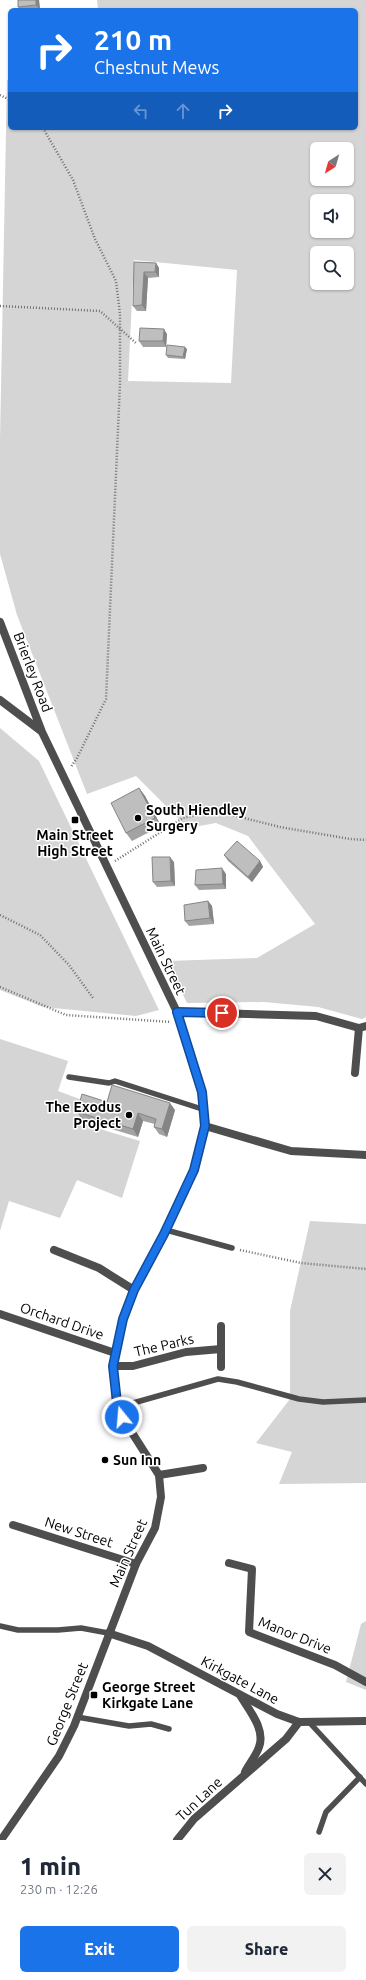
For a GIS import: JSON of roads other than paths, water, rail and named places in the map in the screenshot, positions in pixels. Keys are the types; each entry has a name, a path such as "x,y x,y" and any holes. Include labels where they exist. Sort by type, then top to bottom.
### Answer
{"street":[{"name":"Brierley Road","path":"0,622 42,732"},
{"path":"0,700 42,732"},
{"name":"Main Street","path":"42,732 177,1012 198,1075 205,1110 205,1126 194,1170 166,1230 134,1290 123,1319 115,1353 113,1366 119,1407 122,1417 159,1475 161,1497 155,1528 136,1564 108,1633"},
{"path":"177,1012 316,1016 363,1027 355,1073"},
{"path":"205,1126 291,1151 366,1155"},
{"path":"54,1250 99,1268 134,1290"},
{"name":"Orchard Drive","path":"0,1314 115,1353"},
{"path":"221,1326 221,1367"},
{"name":"The Parks","path":"113,1366 133,1366 186,1352 220,1349"},
{"path":"159,1475 203,1468"},
{"name":"New Street","path":"14,1525 136,1564"},
{"name":"Manor Drive","path":"229,1563 252,1569 249,1632 335,1665 366,1682"},
{"name":"Kirkgate Lane","path":"108,1633 148,1646 277,1714 299,1722 366,1721"},
{"name":"George Street","path":"1,1840 59,1756 77,1716 108,1633"},
{"name":"Tun Lane","path":"240,1695 256,1722 261,1734 260,1746 241,1778"},
{"name":"Tun Lane","path":"176,1840 194,1818 286,1740 299,1722"}],"lane":[{"path":"69,1077 109,1083 115,1081 205,1110"},
{"path":"166,1230 232,1248"},
{"path":"119,1407 218,1379 237,1382 299,1399 323,1402 366,1400"},
{"path":"0,1626 18,1630 58,1630 80,1628 108,1633"},
{"path":"77,1716 129,1726 151,1724 170,1730"},
{"path":"309,1722 366,1784"},
{"path":"319,1832 326,1812 360,1777"}],"place":[{"name":"South Hiendley Surgery","path":"138,818"},
{"name":"Main Street High Street","path":"75,820"},
{"name":"The Exodus Project","path":"129,1115"},
{"name":"Sun Inn","path":"105,1460"},
{"name":"George Street Kirkgate Lane","path":"94,1695"}]}
